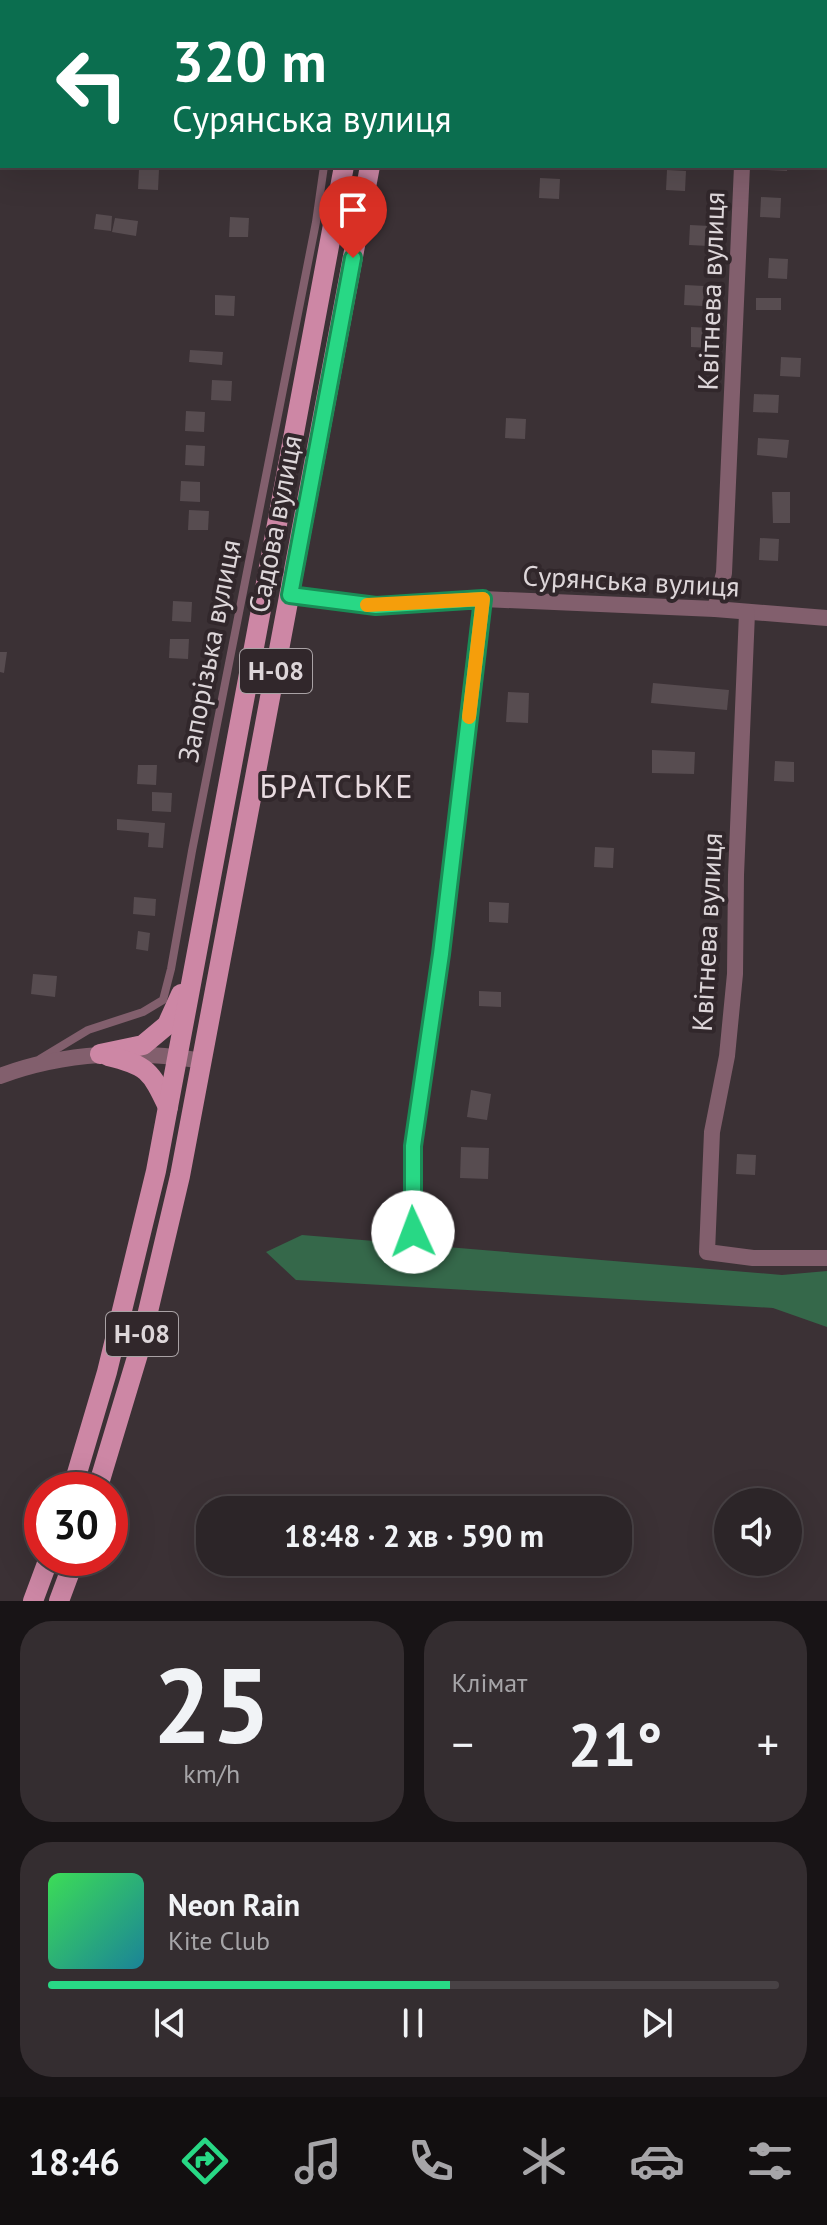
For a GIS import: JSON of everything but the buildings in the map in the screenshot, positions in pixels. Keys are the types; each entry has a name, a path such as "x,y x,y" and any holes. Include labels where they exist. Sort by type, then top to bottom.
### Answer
{"main road":[{"name":"Садова вулиця","path":"176,1061 344,168"},
{"name":"Садова вулиця","path":"102,1472 138,1354 180,1176 370,168"},
{"path":"100,1054 143,1045 167,1025 193,970"},
{"path":"100,1054 137,1063 155,1079 168,1107"},
{"name":"Н-08","path":"77,1472 114,1343 156,1171 176,1061"},
{"path":"33,1601 42,1576"},
{"path":"59,1601 68,1576"}],"street":[{"name":"Квітнева вулиця","path":"715,609 724,573 742,168"},
{"name":"Сурянська вулиця","path":"290,595 376,606 483,599 715,609 827,618"},
{"path":"413,1232 413,1146 441,954 483,599"},
{"name":"Квітнева вулиця","path":"747,613 735,974 727,1056 712,1132 707,1252 753,1258 827,1258"},
{"path":"0,1076 32,1064 100,1054 203,1061"}],"lane":[{"name":"Запорізька вулиця","path":"32,1064 88,1030 143,1012 163,1000 316,222 324,168"}],"green space":[{"path":"302,1235 782,1275 827,1271 827,1327 773,1308 296,1280 266,1252"}],"slow traffic":[{"path":"367,605 483,599 469,717"}],"district":[{"name":"БРАТСЬКЕ","path":"337,787"}],"route":[{"path":"353,258 290,595 376,606 483,599 441,954 413,1146 413,1232"}]}
